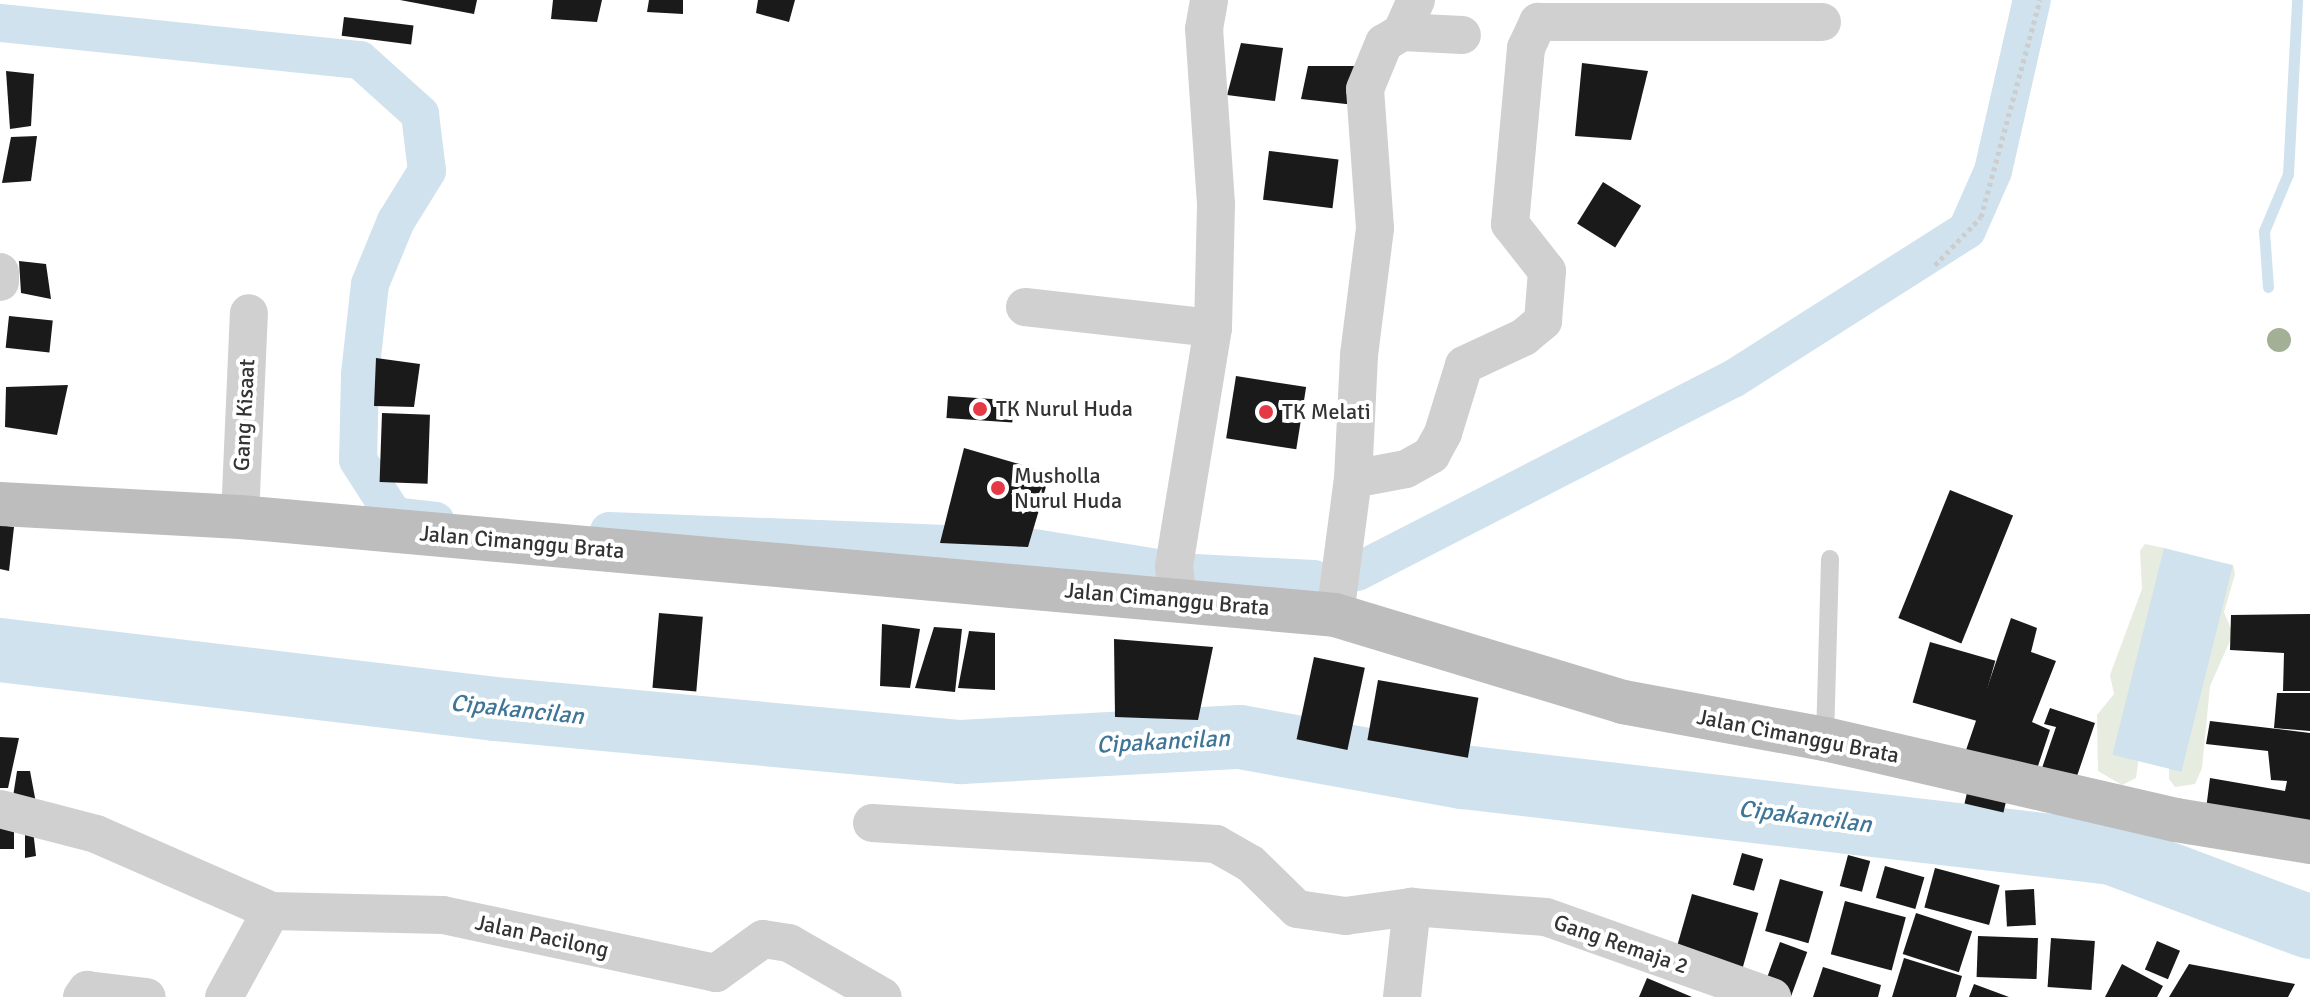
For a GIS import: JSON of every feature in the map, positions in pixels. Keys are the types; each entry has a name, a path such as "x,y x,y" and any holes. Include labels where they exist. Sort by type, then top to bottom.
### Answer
{"street":[{"path":"1177,566 1213,328 1216,204 1204,29 1209,0"},
{"path":"1335,615 1353,479 1359,355 1375,228 1365,89 1384,43 1409,16 1462,35"},
{"path":"1353,479 1406,469 1431,455 1443,433 1464,365 1524,337 1543,321 1547,271 1510,224 1523,69 1533,30 1546,20 1822,22"},
{"path":"0,272 0,282"},
{"path":"1025,307 1213,328"},
{"name":"Gang Kisaat","path":"240,517 249,313"},
{"name":"Jalan Cimanggu Brata","path":"0,504 1177,566 1623,702 1825,739 2079,794 2176,820 2310,842"},
{"path":"0,809 96,834 271,911 224,997"},
{"name":"Gang Remaja 2","path":"872,823 1216,844 1251,864 1297,909 1345,916 1412,907 1546,917 1772,997"},
{"path":"1402,997 1412,907"},
{"name":"Jalan Pacilong","path":"271,911 443,915 706,985 763,939 789,943 883,997"},
{"path":"82,997 87,990 147,997"}],"lane":[{"path":"1825,739 1830,559"}],"path":[{"path":"1935,265 1981,217 2040,0"}],"shaded area":[{"path":"2145,544 2164,548 2166,557 2136,778 2122,785 2098,771 2097,715 2114,694 2110,675 2142,589 2140,551"},
{"path":"2224,563 2233,565 2235,574 2224,612 2233,634 2210,686 2202,768 2195,784 2175,787 2169,779 2169,761 2211,573"}],"water":[{"path":"2164,548 2233,565 2181,772 2112,755"}],"building":[{"path":"400,0 477,0 474,14"},
{"path":"553,0 602,0 597,22 551,19"},
{"path":"649,0 683,0 683,14 647,12"},
{"path":"758,0 795,0 789,22 756,13"},
{"path":"344,17 413,26 411,44 342,36"},
{"path":"1241,43 1283,48 1275,101 1227,95"},
{"path":"1582,63 1648,71 1631,140 1575,136"},
{"path":"1308,66 1358,66 1355,105 1301,99"},
{"path":"6,71 34,74 31,126 10,129"},
{"path":"37,136 31,181 2,183 11,137"},
{"path":"1269,151 1338,160 1333,208 1263,200"},
{"path":"1603,182 1641,206 1615,247 1577,224"},
{"path":"19,261 46,264 51,299 21,293"},
{"path":"9,316 53,321 49,352 6,348"},
{"path":"376,358 420,364 414,407 374,406"},
{"name":"TK Melati","path":"1236,376 1306,387 1296,449 1226,438"},
{"path":"68,385 57,435 5,427 6,387"},
{"name":"TK Nurul Huda","path":"948,396 1014,401 1012,423 946,418"},
{"path":"382,413 430,415 428,484 380,482"},
{"name":"Musholla Nurul Huda","path":"964,448 1050,473 1028,547 940,543"},
{"path":"1950,490 2013,515 1961,643 1898,618"},
{"path":"0,525 14,527 9,571 0,569"},
{"path":"659,613 703,617 696,692 652,688"},
{"path":"2310,614 2310,691 2283,691 2284,653 2230,650 2231,615"},
{"path":"2011,618 2037,628 2031,652 2056,661 2032,722 2050,730 2035,775 1965,753"},
{"path":"882,624 920,629 910,688 880,686"},
{"path":"934,627 962,629 955,692 915,688"},
{"path":"969,631 995,633 995,690 958,688"},
{"path":"1114,639 1213,647 1198,720 1115,717"},
{"path":"1930,642 1995,661 1978,721 1913,703"},
{"path":"1314,657 1365,668 1347,750 1297,739"},
{"path":"1378,680 1478,698 1468,758 1367,740"},
{"path":"2277,693 2310,693 2310,731 2274,728"},
{"path":"2050,708 2095,723 2076,779 2042,768 2056,727 2044,724"},
{"path":"2210,721 2310,733 2310,835 2205,817 2210,778 2285,791 2287,781 2271,780 2268,751 2206,744"},
{"path":"0,737 19,738 8,788 0,788"},
{"path":"17,771 30,771 36,803 12,803"},
{"path":"1969,784 2008,793 2003,812 1965,803"},
{"path":"0,823 14,823 14,849 0,849"},
{"path":"25,829 33,830 36,856 25,858"},
{"path":"1742,853 1763,859 1754,891 1733,885"},
{"path":"1848,855 1870,861 1862,892 1840,886"},
{"path":"1885,866 1924,877 1915,909 1876,898"},
{"path":"1935,868 2000,885 1989,925 1924,908"},
{"path":"1780,879 1823,891 1808,943 1765,931"},
{"path":"2034,889 2036,925 2007,926 2005,891"},
{"path":"1692,894 1758,913 1742,972 1675,953"},
{"path":"1845,901 1906,917 1892,970 1831,954"},
{"path":"1916,913 1972,931 1959,972 1903,954"},
{"path":"1978,936 2038,938 2037,979 1977,977"},
{"path":"2051,938 2095,941 2091,990 2048,987"},
{"path":"2157,941 2180,951 2168,979 2145,970"},
{"path":"1780,942 1807,952 1791,996 1764,986"},
{"path":"1904,958 1962,976 1956,997 1892,997"},
{"path":"2122,964 2163,986 2157,997 2105,997"},
{"path":"2189,964 2295,984 2288,997 2169,997"},
{"path":"1823,967 1881,985 1878,997 1813,997"},
{"path":"1647,978 1692,997 1639,997"},
{"path":"1974,984 2009,997 1969,997"}],"waterway":[{"path":"1357,572 1733,379 1967,230 1993,171 2032,0"},
{"path":"2268,287 2264,231 2288,174 2297,0"},
{"path":"0,23 360,60 420,114 427,171 396,221 370,284 360,375 358,460 394,516 436,521"},
{"path":"609,531 1028,547 1157,568"},
{"path":"1195,573 1314,579"},
{"name":"Cipakancilan","path":"0,650 495,709 961,752 1240,737 1463,777 2112,853 2310,927"},
{"path":"2112,853 2129,827"}],"place":[{"name":"TK Nurul Huda","path":"980,409"},
{"name":"TK Melati","path":"1266,412"},
{"name":"Musholla Nurul Huda","path":"998,488"}]}
